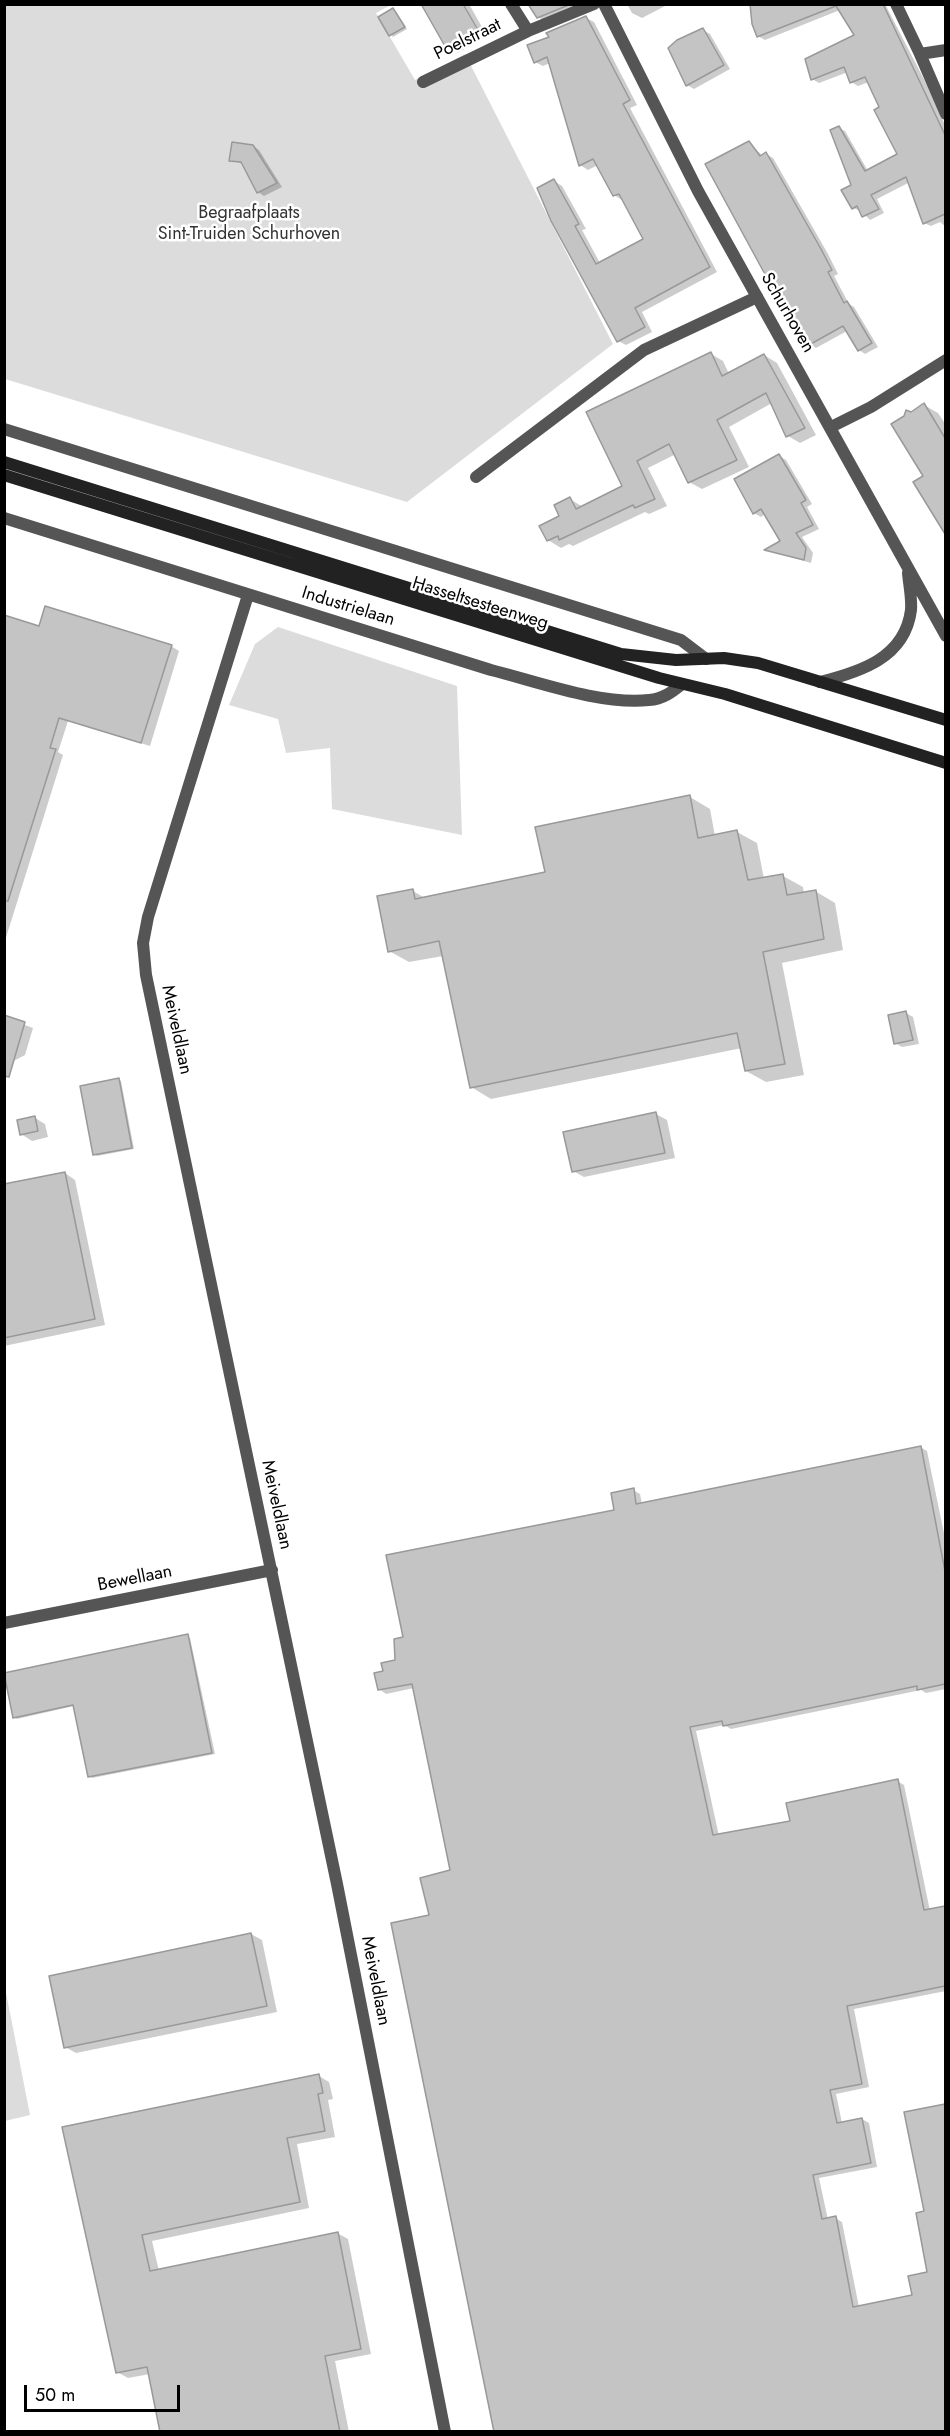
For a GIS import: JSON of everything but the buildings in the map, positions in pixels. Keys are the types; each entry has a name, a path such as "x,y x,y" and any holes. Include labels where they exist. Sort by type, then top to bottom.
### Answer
{"main road":[{"name":"Hasseltsesteenweg","path":"4,462 621,654 676,660 724,658 758,663 945,720"},
{"name":"Hasseltsesteenweg","path":"4,475 682,684 725,694 945,762"}],"street":[{"name":"Poelstraat","path":"511,4 528,31"},
{"name":"Poelstraat","path":"423,82 528,31 594,4"},
{"name":"Schurhoven","path":"604,4 698,191 908,569 942,623 945,636"},
{"path":"896,4 945,114"},
{"path":"920,54 945,50"},
{"path":"476,477 644,350 757,297"},
{"path":"831,427 871,407 945,360"},
{"path":"4,429 681,640 706,659"},
{"name":"Industrielaan","path":"4,518 491,670 611,699 649,700 668,694 682,684"},
{"path":"820,682 867,668 881,661 895,645 909,621 911,607 908,569"},
{"name":"Meiveldlaan","path":"248,595 148,917 143,943 148,986 272,1570 393,2163 445,2432"},
{"name":"Bewellaan","path":"4,1623 272,1570"}],"green space":[{"name":"Begraafplaats Sint-Truiden Schurhoven","path":"4,5 391,5 376,13 415,80 465,54 613,344 407,502 5,379"},
{"path":"278,627 457,686 462,835 332,809 330,748 286,753 278,719 229,705 255,644"},
{"path":"4,1982 30,2115 5,2121 4,2121"}]}
